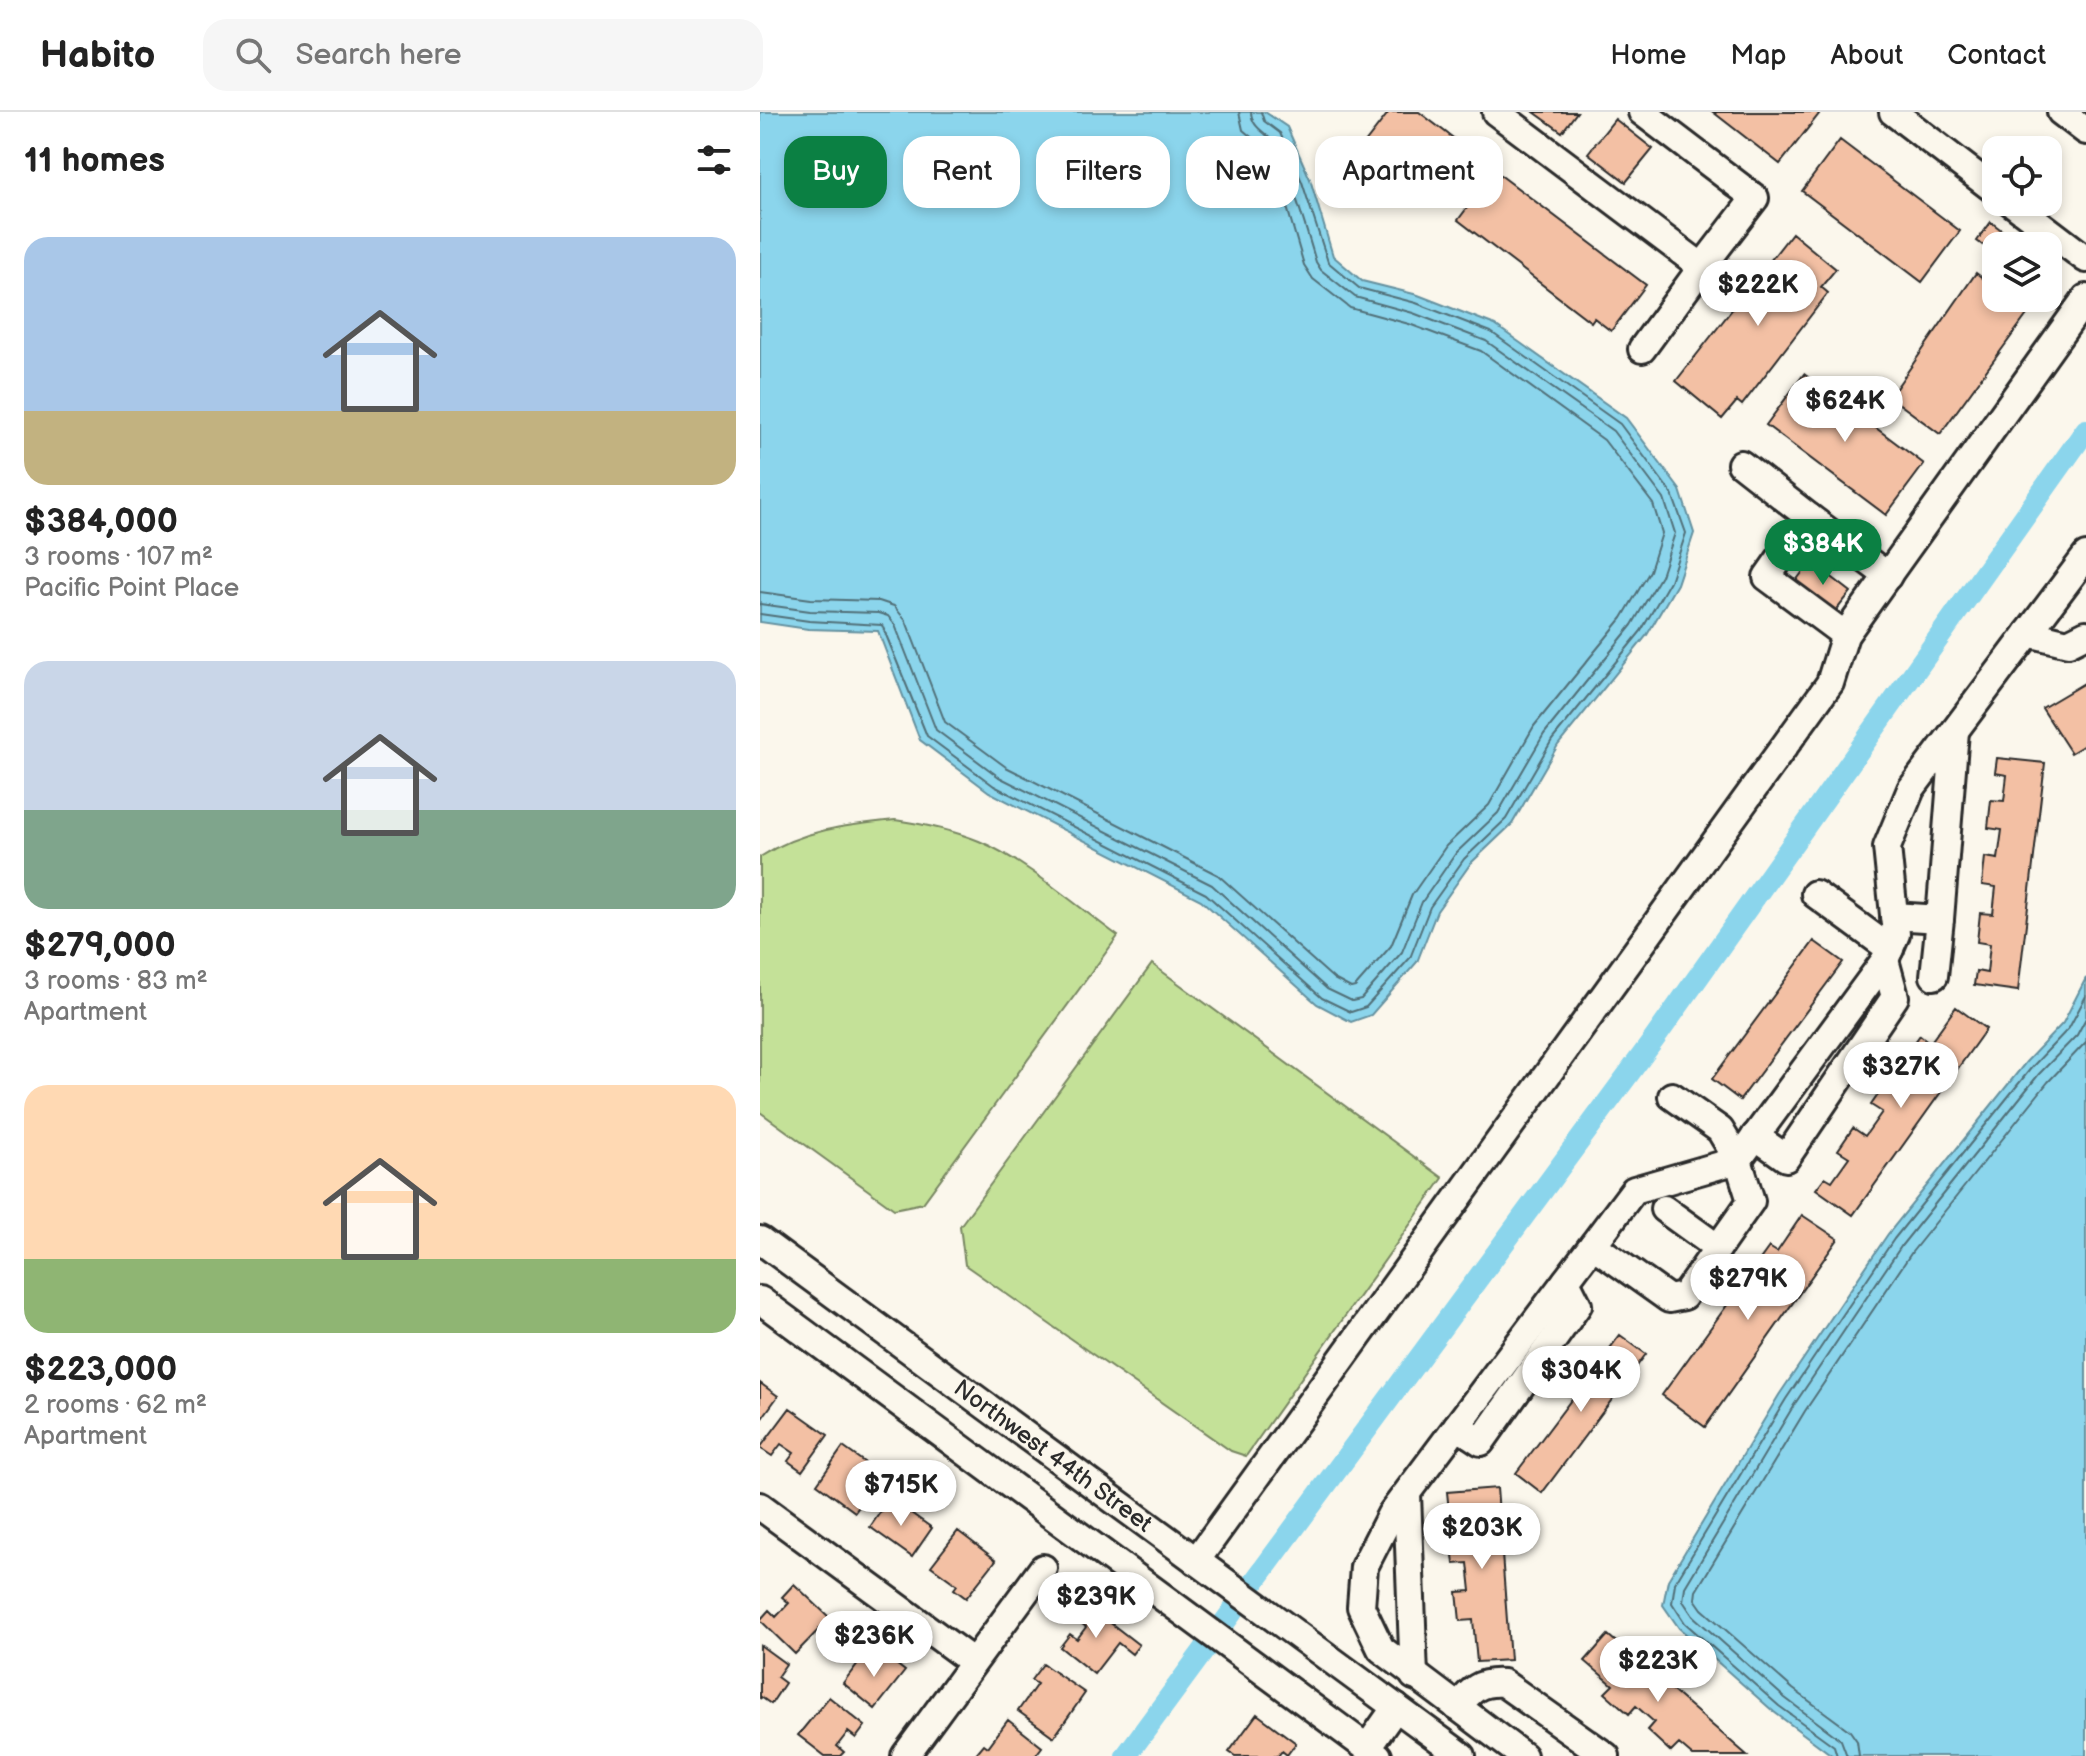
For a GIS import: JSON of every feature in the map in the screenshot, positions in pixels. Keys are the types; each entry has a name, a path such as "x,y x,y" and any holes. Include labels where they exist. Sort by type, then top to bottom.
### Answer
{"street":[{"path":"1496,112 1702,267"},
{"path":"1642,112 1755,198 1642,349"},
{"path":"1893,112 1982,180"},
{"path":"2061,112 2086,131"},
{"path":"2029,216 2086,259"},
{"path":"1196,1561 1830,683 1845,635 2086,298"},
{"path":"1741,464 1888,576"},
{"path":"1809,517 1767,577 1845,635"},
{"path":"1523,1756 1381,1649 1361,1607 1364,1567 1391,1514 1634,1190 1738,1160 1888,954 1896,934 1887,847 1911,789 2086,556"},
{"path":"2028,633 2068,643 2086,634"},
{"path":"1934,976 1955,731"},
{"path":"1755,1136 1786,1158 1895,997 1888,954 1815,894"},
{"path":"1894,916 1940,919"},
{"path":"1593,1245 1669,1299 1684,1296 1751,1201 1738,1160 1720,1130 1672,1096"},
{"path":"1664,1209 1718,1248"},
{"name":"Northwest 44th Street","path":"760,1240 1462,1756"},
{"name":"Northwest 44th Street","path":"760,1300 1373,1752"},
{"path":"1407,1494 1414,1676"},
{"path":"764,1518 973,1662"},
{"path":"905,1756 1043,1568"},
{"path":"1457,1707 1473,1688 1488,1682 1503,1683 1606,1756"},
{"path":"1373,1752 1396,1707"}],"green space":[{"path":"895,820 948,831 996,849 1032,871 1118,936 923,1203 894,1209 760,1112 760,857 808,835"},
{"path":"1152,964 1443,1178 1246,1456 1231,1451 965,1265 960,1226"}],"water":[{"path":"760,112 1265,112 1287,127 1291,136 1186,136 1186,208 1299,208 1299,154 1310,179 1315,208 1319,208 1333,256 1362,281 1418,295 1495,325 1626,418 1680,490 1694,533 1677,584 1647,635 1558,745 1512,824 1471,863 1437,911 1417,962 1371,1015 1351,1022 1317,1004 1201,900 989,792 920,740 878,631 808,629 760,622"},
{"path":"2086,978 2086,1756 1833,1756 1774,1712 1679,1628 1663,1605 1668,1580 1779,1395 1888,1234 2026,1062 2063,1023"}],"building":[{"path":"1389,112 1419,112 1451,136 1370,136"},
{"path":"1534,112 1577,112 1562,132"},
{"path":"1713,112 1817,112 1819,114 1780,164"},
{"path":"1615,119 1653,149 1626,182 1588,153"},
{"path":"1840,140 1960,231 1922,282 1802,191"},
{"path":"1503,177 1646,285 1611,331 1594,318 1591,322 1458,220 1467,208 1503,208"},
{"path":"1991,222 2004,232 1984,232"},
{"path":"1792,233 1836,269 1821,287 1828,293 1742,405 1737,401 1722,419 1676,381"},
{"path":"1976,273 1982,278 1982,312 2029,312 1940,434 1890,397"},
{"path":"1804,374 1924,464 1886,515 1766,425"},
{"path":"1811,561 1851,592 1834,613 1795,582"},
{"path":"2086,682 2086,744 2071,753 2042,708"},
{"path":"1997,758 2045,763 2018,991 1974,985 1976,971 1987,973 1990,944 1977,942 1980,913 1993,914 1996,887 1982,885 1985,857 1998,859 2002,830 1988,828 1991,800 2004,801 2007,775 1995,773"},
{"path":"1814,941 1843,962 1740,1100 1712,1079"},
{"path":"1956,1007 1986,1029 1853,1215 1816,1189 1825,1177 1832,1181 1849,1157 1838,1150 1853,1128 1865,1136 1882,1112 1871,1105 1887,1082 1898,1090 1915,1068 1903,1059 1920,1035 1930,1043"},
{"path":"1802,1215 1838,1239 1705,1427 1662,1395 1769,1247 1777,1252"},
{"path":"1620,1335 1646,1354 1542,1493 1516,1473"},
{"path":"760,1383 778,1396 760,1421"},
{"path":"790,1408 828,1435 802,1471 788,1461 794,1453 781,1444 772,1456 760,1448"},
{"path":"843,1447 882,1475 855,1512 817,1484"},
{"path":"1497,1488 1510,1660 1477,1662 1473,1620 1460,1621 1457,1592 1471,1591 1468,1563 1454,1564 1451,1536 1460,1536 1458,1511 1449,1511 1447,1492"},
{"path":"890,1498 932,1528 912,1557 870,1527"},
{"path":"958,1531 996,1560 966,1598 954,1589 957,1585 931,1566"},
{"path":"794,1584 830,1618 795,1654 760,1620 769,1610 776,1617 789,1603 782,1597"},
{"path":"1086,1604 1139,1645 1132,1654 1118,1643 1094,1674 1060,1647 1070,1634 1077,1639 1086,1627 1075,1618"},
{"path":"1608,1635 1748,1756 1693,1756 1679,1744 1671,1752 1647,1730 1654,1722 1636,1706 1629,1714 1605,1693 1613,1685 1585,1661"},
{"path":"760,1645 786,1664 777,1677 785,1683 771,1704 760,1699"},
{"path":"882,1653 905,1671 875,1709 843,1683 865,1654 876,1662"},
{"path":"1043,1664 1085,1693 1054,1737 1018,1711 1037,1684 1031,1680"},
{"path":"829,1697 865,1726 856,1738 848,1732 837,1746 844,1752 840,1756 825,1756 798,1735"},
{"path":"1257,1714 1296,1743 1287,1755 1282,1751 1278,1756 1235,1756 1229,1752"},
{"path":"1008,1720 1042,1747 1035,1756 974,1756 984,1744 988,1747"}],"waterway":[{"path":"1126,1756 1655,1038 2086,430"}]}
